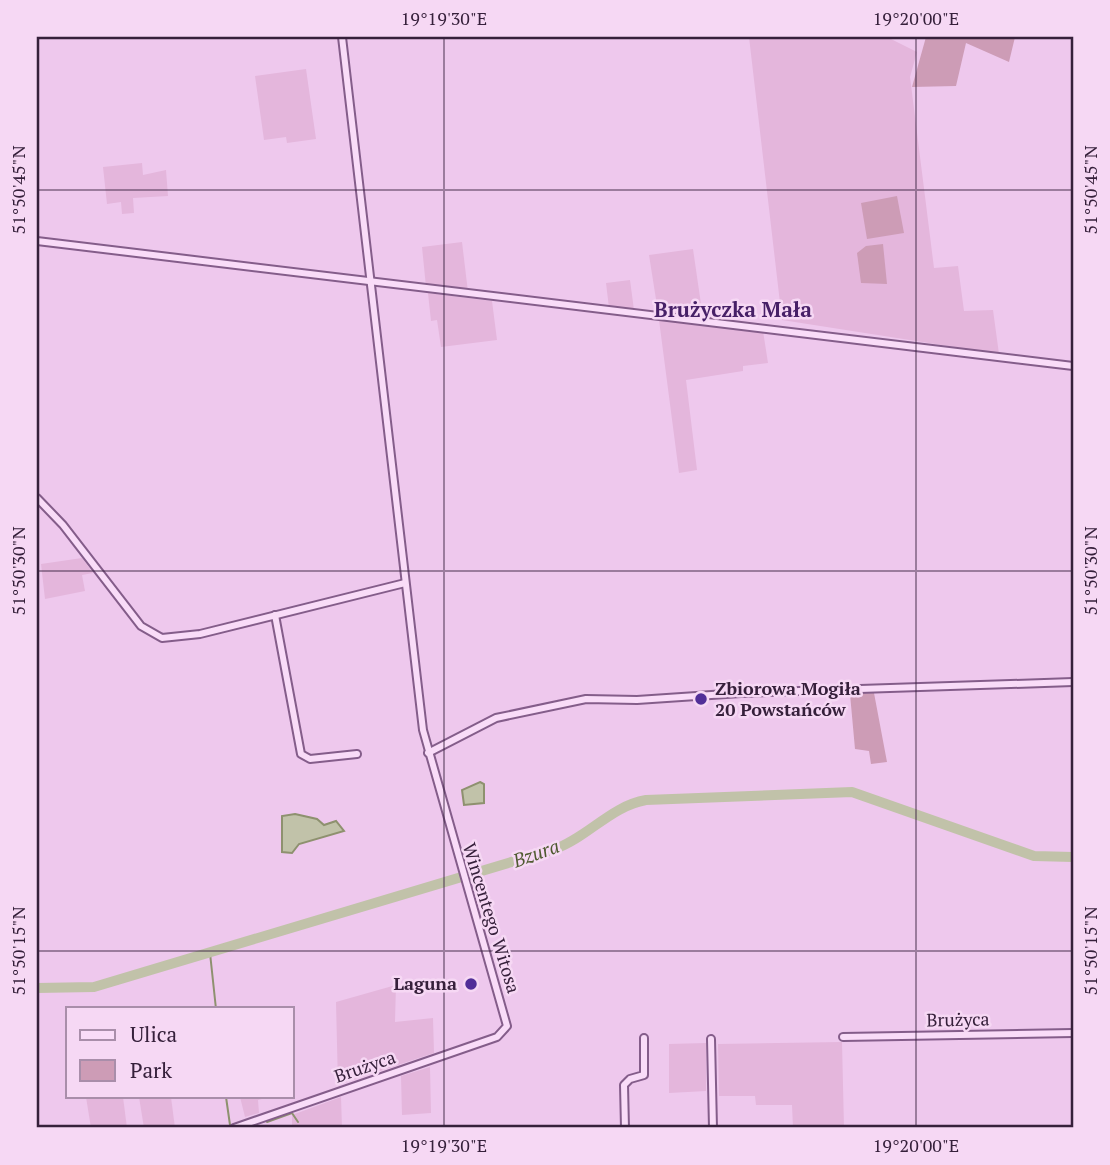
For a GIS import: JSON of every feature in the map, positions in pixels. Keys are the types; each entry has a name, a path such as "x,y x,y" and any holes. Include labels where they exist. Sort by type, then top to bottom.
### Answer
{"street":[{"name":"Wincentego Witosa","path":"342,37 418,700 428,753 444,812 507,1018 505,1032"},
{"path":"37,241 370,284 827,334 1073,366"},
{"path":"37,498 51,510 141,626 162,638 180,638 405,583"},
{"path":"275,615 301,754 310,758 356,754"},
{"path":"428,753 496,718 586,699 637,700 741,693 1073,682"},
{"name":"Brużyca","path":"234,1128 505,1032"},
{"name":"Brużyca","path":"844,1037 1073,1033"},
{"path":"625,1128 624,1086 630,1079 645,1075 644,1038"},
{"path":"711,1039 713,1128"}],"shaded area":[{"path":"749,37 887,37 917,52 910,77 934,268 958,266 964,311 993,310 999,354 782,320"},
{"path":"306,69 316,139 287,143 286,137 264,140 255,76"},
{"path":"142,163 143,175 166,170 168,196 133,198 134,213 122,214 121,202 107,204 103,167"},
{"path":"462,242 468,292 426,287 422,247"},
{"path":"693,249 703,318 658,312 649,255"},
{"path":"630,280 634,310 609,308 606,283"},
{"path":"428,293 492,301 497,340 441,347 437,320 431,321"},
{"path":"659,320 763,331 768,363 743,366 743,371 686,380 697,470 679,473"},
{"path":"82,558 93,573 82,575 85,591 45,599 41,564"},
{"path":"480,782 484,784 484,803 464,805 462,790"},
{"path":"295,814 317,819 324,825 336,821 344,831 299,844 292,853 282,852 282,816"},
{"path":"396,985 395,1022 433,1018 434,1053 338,1085 336,1002"},
{"path":"842,1042 844,1128 793,1128 792,1105 756,1105 755,1096 719,1096 718,1044"},
{"path":"706,1043 706,1091 669,1093 669,1044"},
{"path":"430,1067 431,1113 402,1115 401,1076"},
{"path":"341,1097 342,1128 292,1128 292,1115"},
{"path":"86,1098 123,1098 127,1128 91,1128"},
{"path":"139,1098 171,1098 175,1128 144,1128"},
{"path":"240,1098 266,1098 258,1100 259,1113 245,1117"}],"green space":[{"path":"926,37 1015,37 1009,62 966,43 956,86 912,87"},
{"path":"897,196 904,233 867,239 861,203"},
{"path":"883,244 887,284 861,283 857,253 866,246"},
{"path":"874,693 887,762 871,764 869,751 855,749 850,694"}],"waterway":[{"name":"Bzura","path":"37,988 94,987 555,849 622,808 646,800 852,792 1034,856 1073,857"},
{"path":"210,953 216,1007"},
{"path":"226,1098 230,1125"},
{"path":"267,1122 292,1113 298,1122"}],"place":[{"name":"Zbiorowa Mogiła 20 Powstańców","path":"701,699"},
{"name":"Laguna","path":"471,984"}],"district":[{"name":"Brużyczka Mała","path":"733,310"}]}
